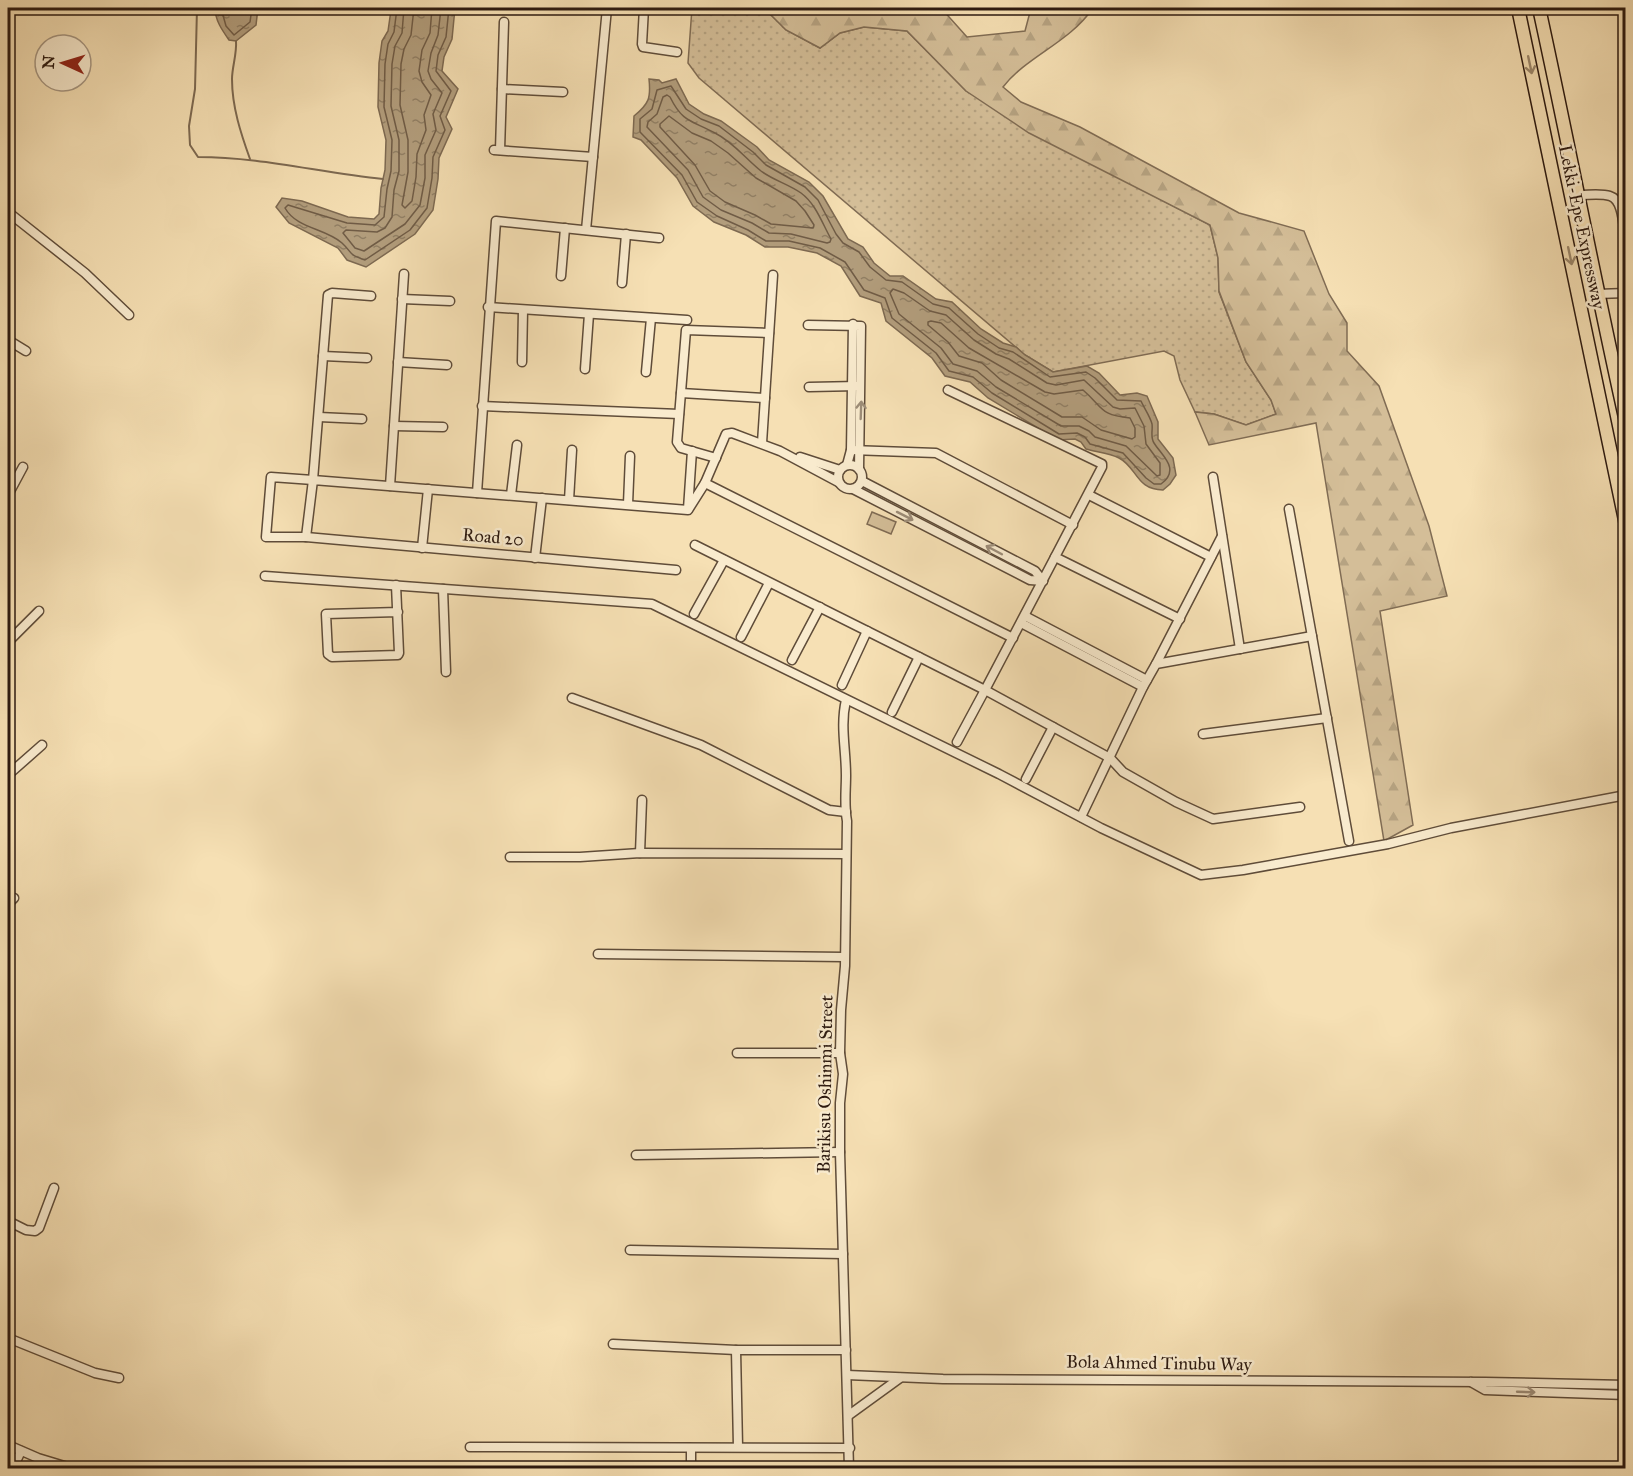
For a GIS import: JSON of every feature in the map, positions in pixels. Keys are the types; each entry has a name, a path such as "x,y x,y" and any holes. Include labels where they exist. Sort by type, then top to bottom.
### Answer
{"highway":[{"name":"Lekki-Epe Expressway","path":"1518,8 1626,525"},
{"name":"Lekki-Epe Expressway","path":"1539,8 1579,195 1597,294 1626,422"}],"street":[{"path":"586,230 607,8"},
{"path":"644,8 643,47 677,52"},
{"path":"504,22 497,150 593,157"},
{"path":"502,89 563,92"},
{"path":"1579,195 1611,196 1616,200 1620,207 1626,241"},
{"path":"8,212 86,273 129,315"},
{"path":"477,493 488,307 496,221 659,238"},
{"path":"561,276 565,228"},
{"path":"622,282 626,234"},
{"path":"390,486 404,274"},
{"path":"762,443 773,275"},
{"path":"306,537 319,417 328,295 332,293 371,296"},
{"path":"1597,294 1626,293"},
{"path":"402,299 450,301"},
{"path":"488,307 687,321"},
{"path":"522,362 523,309"},
{"path":"585,369 589,314"},
{"path":"646,372 651,318"},
{"path":"808,325 857,325 855,450 862,481 1035,571 1043,581"},
{"path":"716,458 678,446 686,330 769,333"},
{"path":"8,339 26,351"},
{"path":"323,356 367,358"},
{"path":"398,362 447,365"},
{"path":"809,387 857,386"},
{"path":"948,390 1099,461 1102,466 1089,495 957,742"},
{"path":"681,393 765,398"},
{"path":"482,406 679,414"},
{"path":"319,417 362,419"},
{"path":"394,426 443,427"},
{"path":"687,510 705,483 728,433 780,451 838,482 844,488 853,489 1030,580 1043,581"},
{"path":"510,495 517,445"},
{"path":"568,500 572,450"},
{"path":"838,482 843,468 855,450"},
{"path":"855,450 936,453 1073,525"},
{"path":"687,510 692,451"},
{"path":"780,451 843,468 859,469"},
{"path":"628,504 630,456"},
{"path":"8,495 23,467"},
{"name":"Road 20","path":"313,480 271,477 266,537 306,537 676,570"},
{"path":"1213,477 1240,649"},
{"path":"313,480 687,510"},
{"path":"853,489 857,488 862,481"},
{"path":"705,483 1013,638"},
{"path":"422,548 428,489"},
{"path":"1089,495 1211,557"},
{"path":"535,558 542,498"},
{"path":"1289,509 1349,841"},
{"path":"1081,818 1145,683 1222,536"},
{"path":"695,545 985,690 1110,758 1123,772 1176,802 1213,819 1300,807"},
{"path":"1055,557 1180,619"},
{"path":"694,614 724,560"},
{"path":"264,576 652,604 999,774 1081,818 1194,873 1206,875 1388,844 1451,828 1626,795"},
{"path":"741,637 770,583"},
{"path":"396,585 398,612 398,655 332,657 328,654 326,614 398,612"},
{"path":"443,589 446,672"},
{"path":"792,660 820,608"},
{"path":"8,642 39,611"},
{"path":"1023,619 1145,683"},
{"path":"842,686 867,631"},
{"path":"1156,664 1312,636"},
{"path":"892,712 919,657"},
{"path":"572,698 701,745 829,810 846,812"},
{"name":"Barikisu Oshinmi Street","path":"846,700 843,723 847,821 840,1053 843,1074 840,1103 840,1152 849,1468"},
{"path":"1203,734 1327,718"},
{"path":"1026,779 1053,727"},
{"path":"8,775 42,745"},
{"path":"640,853 642,800"},
{"path":"510,857 580,857 640,853 846,854"},
{"path":"598,954 844,957"},
{"path":"737,1053 840,1053"},
{"path":"636,1155 840,1152"},
{"path":"8,1221 26,1230 35,1231 39,1228 54,1188"},
{"path":"630,1250 843,1254"},
{"path":"8,1338 95,1373 119,1378"},
{"path":"613,1344 736,1350 846,1350"},
{"path":"736,1350 738,1447"},
{"name":"Bola Ahmed Tinubu Way","path":"847,1375 900,1378 1195,1382 1470,1382 1626,1385"},
{"path":"849,1415 900,1378"},
{"path":"1470,1382 1485,1390 1626,1395"},
{"path":"8,1445 71,1468"},
{"path":"470,1447 850,1448"},
{"path":"691,1448 691,1468"},
{"path":"14,1468 21,1451"}],"green space":[{"path":"692,8 764,8 786,30 820,48 840,33 864,27 907,31 966,91 1210,225 1218,258 1219,292 1246,362 1271,400 1276,414 1246,425 1214,414 1195,412 1180,380 1174,356 1164,351 1053,372 1025,355 699,78 688,63"},
{"path":"764,8 826,8 831,12 832,8 941,8 967,37 1025,31 1030,12 1036,8 1093,8 1072,31 1024,66 1003,87 1021,102 1080,127 1239,213 1304,231 1329,294 1347,323 1347,351 1379,386 1429,526 1447,596 1380,611 1413,825 1384,841 1316,423 1209,445 1195,412 1214,414 1246,425 1276,414 1271,400 1246,362 1219,291 1218,258 1210,225 1029,133 966,91 907,31 864,27 840,33 820,48 786,30"},
{"path":"872,512 896,522 891,534 867,524"}],"water":[{"path":"215,8 258,8 256,25 236,41 229,40 221,29"},
{"path":"389,8 455,8 452,39 444,57 442,71 458,89 446,117 452,129 439,158 433,210 415,234 366,267 347,260 338,248 289,223 276,207 282,198 302,201 348,217 374,219 379,214 385,170 386,140 378,107 379,63 382,41 388,31 391,10"},
{"path":"649,79 659,80 662,83 676,79 689,104 721,121 757,147 769,160 809,182 823,196 848,239 863,247 874,263 890,276 903,276 936,299 952,302 981,329 1003,343 1016,347 1053,372 1087,366 1099,373 1120,395 1137,393 1147,396 1158,422 1158,439 1173,458 1176,475 1170,484 1163,490 1147,486 1119,458 1086,449 1081,442 1075,439 1058,440 988,398 970,382 945,376 932,358 886,321 881,303 860,296 841,266 817,253 788,247 765,247 746,235 714,222 693,206 677,178 641,140 633,137 634,116 648,100"}],"waterway":[{"path":"197,8 195,89 189,126 190,145 198,157 268,162 383,179"},
{"path":"236,41 232,79 235,110 250,159"}]}
